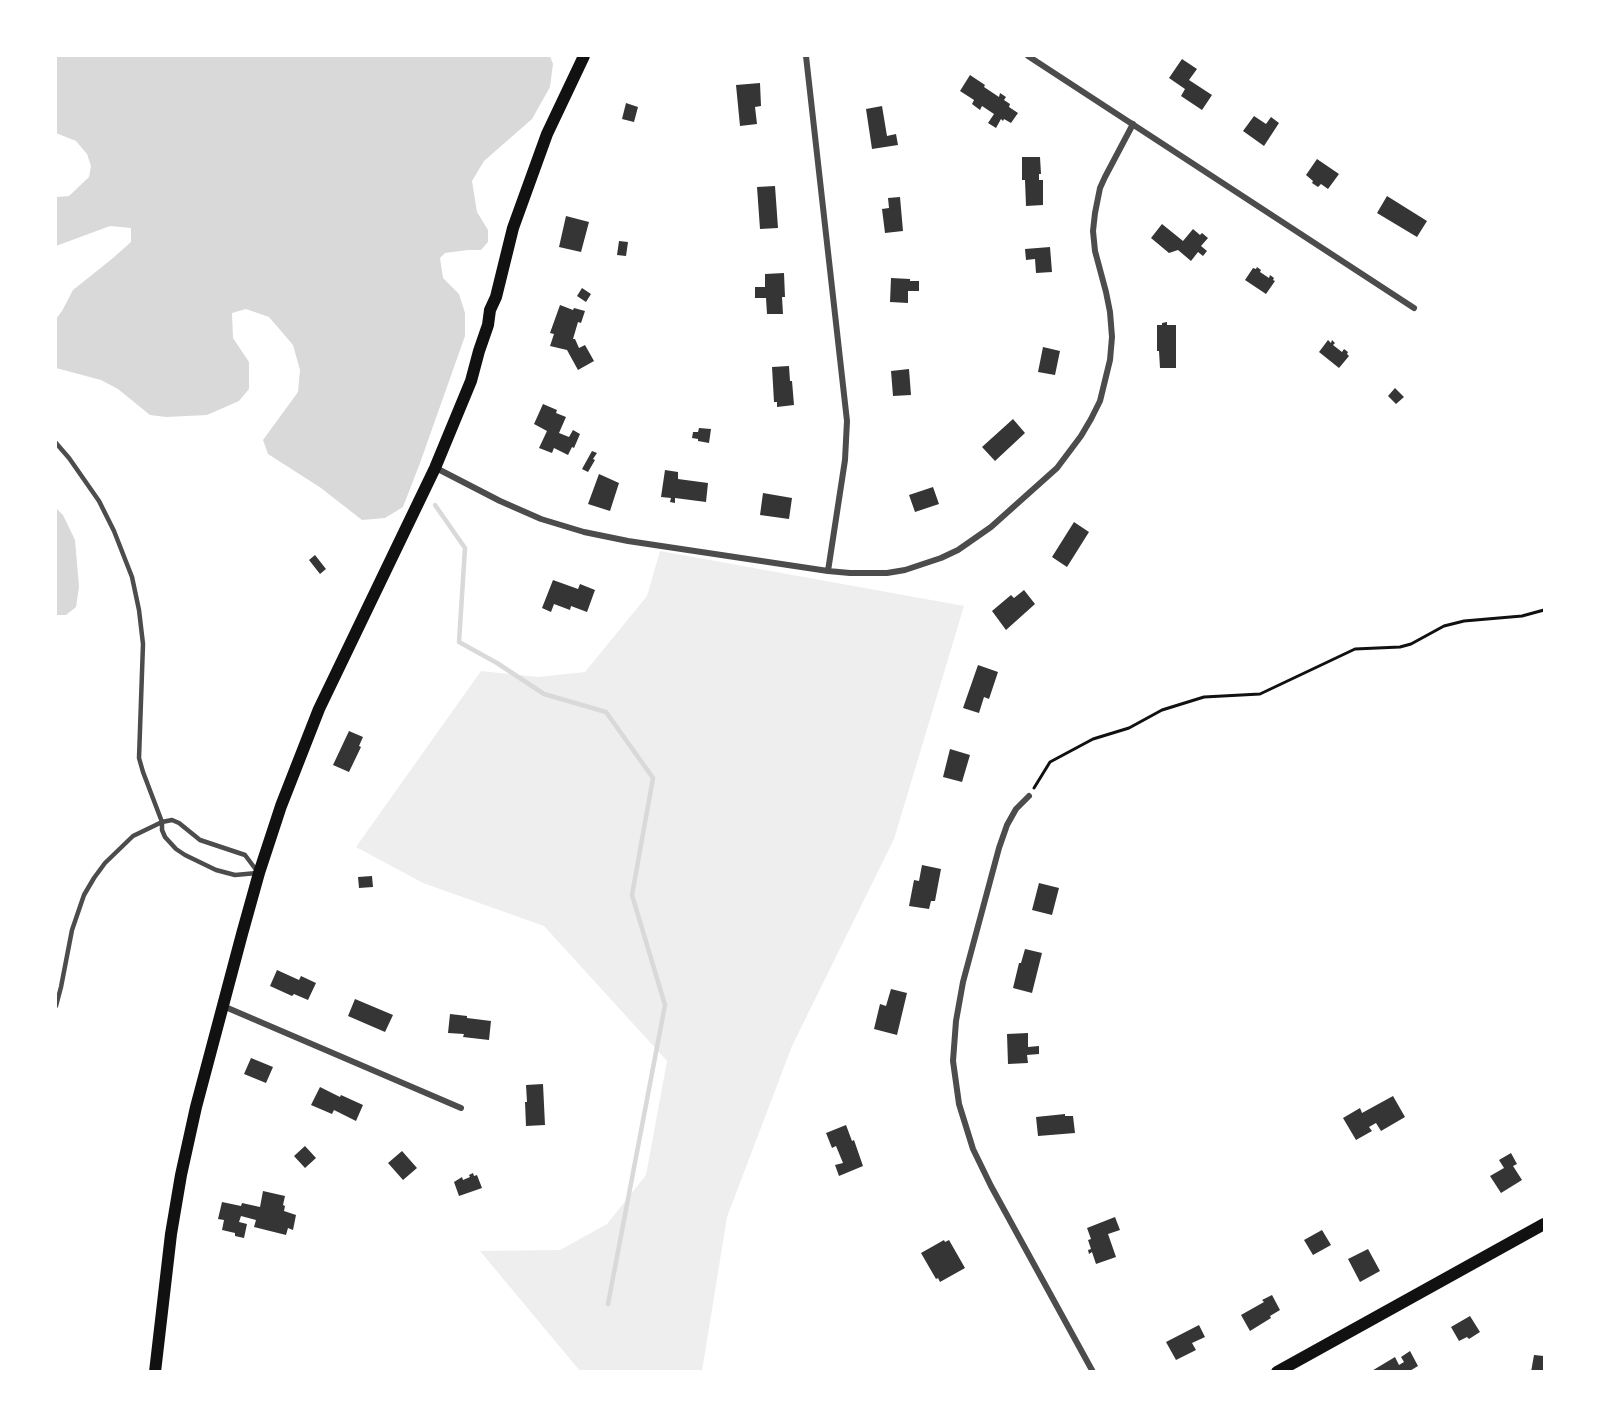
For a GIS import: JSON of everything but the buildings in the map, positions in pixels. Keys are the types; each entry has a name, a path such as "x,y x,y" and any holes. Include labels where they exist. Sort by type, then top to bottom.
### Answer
{"main road":[{"path":"154,1371 171,1234 181,1175 196,1107 259,873 281,806 319,709 435,468 471,381 517,218 547,134 584,56"},
{"path":"1277,1371 1545,1224"}],"street":[{"path":"806,56 847,421 845,460 828,571"},
{"path":"1028,56 1414,308"},
{"path":"435,468 520,511 541,519 628,541 828,571 869,574 887,573 924,565 958,550 999,520 1057,468 1071,451 1100,401 1110,360 1112,337 1107,292 1095,251 1093,231 1100,189 1133,124"},
{"path":"1029,796 1016,809 1007,825 999,848 963,982 956,1021 953,1061 959,1104 973,1149 1093,1371"},
{"path":"223,1005 461,1108"}],"lane":[{"path":"56,443 99,501 114,531 132,577 140,610 143,644 140,758 165,837 185,855 216,870 234,875 259,873"},
{"path":"56,1006 75,921 84,895 105,863 133,836 162,822 172,820 200,840 245,855 259,873"}],"path":[{"path":"1029,796 1050,762 1093,739 1129,728 1162,710 1204,697 1260,694 1355,649 1411,645 1444,626 1464,621 1522,616 1545,610"}],"shaded area":[{"path":"56,56 550,56 553,64 550,87 532,119 484,161 472,181 477,212 488,230 488,242 481,250 445,253 440,258 443,278 459,294 465,313 465,336 403,507 385,518 362,520 321,488 268,454 263,440 298,392 300,370 293,345 269,317 246,309 232,313 233,338 249,362 249,389 239,401 207,415 166,417 150,415 118,389 101,380 56,368 56,319 73,290 131,242 131,228 110,226 56,246 56,197 69,196 89,177 91,166 87,154 76,141 56,133"},
{"path":"56,508 63,515 75,540 79,587 76,607 66,615 56,615"},
{"path":"660,551 964,606 894,839 792,1046 727,1217 702,1371 580,1371 480,1251 560,1250 607,1224 646,1175 667,1061 544,926 423,883 356,847 481,671 538,677 585,672 647,596"}],"waterway":[{"path":"435,505 465,548 459,642 497,663 544,694 606,712 653,778 632,895 665,1005 608,1304"}]}
